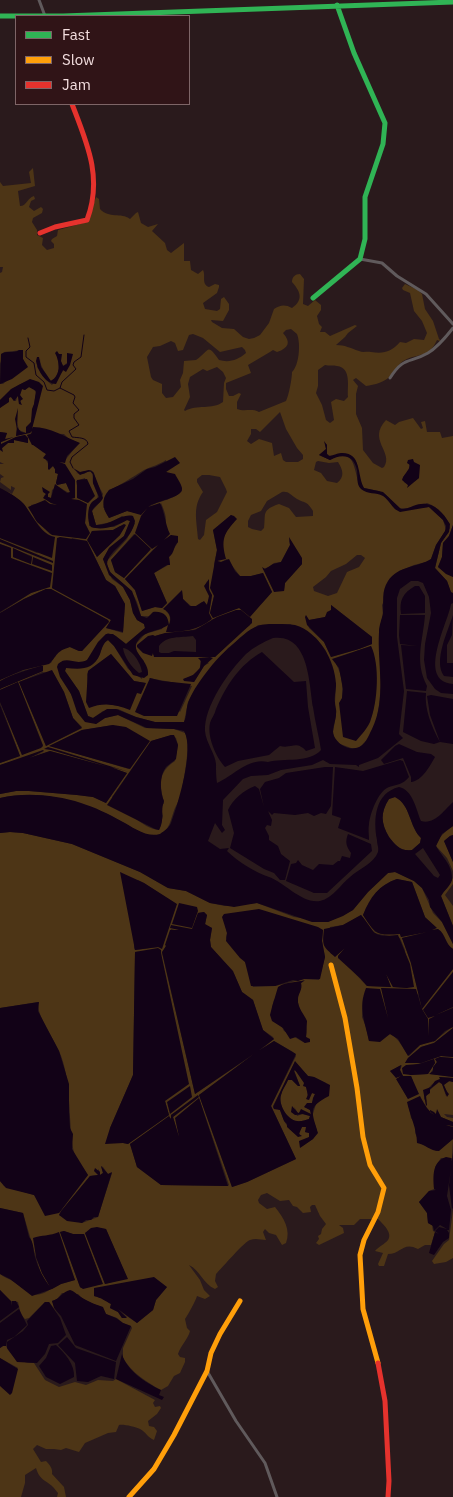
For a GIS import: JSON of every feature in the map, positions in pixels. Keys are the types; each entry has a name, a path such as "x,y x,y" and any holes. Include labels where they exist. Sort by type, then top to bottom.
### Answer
{"street":[{"path":"38,0 45,15"},
{"path":"73,15 337,6 423,1 453,2"},
{"path":"313,298 360,259 365,239 364,197 382,149 385,123 354,53 337,6"},
{"path":"0,16 15,16"},
{"path":"40,233 55,227 87,220 94,200 95,186 91,162 72,105"},
{"path":"360,259 382,263 397,276 422,291 434,302 453,326 432,350 404,362 390,378"},
{"path":"331,965 346,1018 358,1091 363,1137 369,1161 383,1184 384,1190 378,1212 362,1243 360,1255 363,1309 379,1365 385,1401 389,1480 388,1497"},
{"path":"129,1497 154,1468 174,1435 208,1372 211,1354 220,1334 240,1300"},
{"path":"208,1372 236,1421 265,1463 278,1497"}],"shaded area":[{"path":"33,168 35,186 18,191 20,206 24,205 34,196 35,199 31,201 29,207 34,211 41,207 43,209 42,213 33,218 32,222 37,230 37,235 43,238 42,245 47,250 54,248 54,244 51,241 57,236 58,230 87,222 96,197 99,199 100,209 107,214 130,219 138,212 141,223 148,227 158,224 152,231 165,243 167,250 171,253 184,243 184,261 190,261 191,270 198,274 203,270 204,282 207,286 219,285 217,293 203,303 205,309 217,311 220,309 221,299 224,297 229,304 229,310 223,321 211,320 212,322 222,328 234,329 243,337 249,339 260,335 269,323 274,309 283,306 292,308 296,305 300,298 297,288 292,282 293,277 300,274 304,279 303,304 308,306 315,300 321,305 321,310 317,316 322,327 320,332 325,332 330,336 355,325 357,326 336,345 362,352 380,353 394,348 400,342 406,343 414,339 424,340 427,333 422,321 414,311 410,293 402,288 405,284 422,294 425,309 433,321 440,341 437,340 431,350 403,362 383,381 366,386 356,378 353,380 358,386 356,414 362,428 363,450 373,463 382,468 386,461 386,456 379,434 386,420 395,425 413,418 421,429 423,428 421,422 425,421 427,432 440,432 442,438 453,436 453,525 449,536 443,543 442,557 438,567 453,577 453,593 451,593 447,581 435,568 441,543 450,528 442,513 427,503 409,508 399,508 379,491 364,488 354,458 349,455 330,456 327,454 327,445 325,443 326,449 319,455 330,460 339,456 349,458 355,468 360,487 383,495 396,510 429,507 443,520 446,530 436,545 431,559 399,571 382,605 383,615 379,631 381,685 379,705 376,722 369,737 358,748 351,748 340,744 334,737 336,685 326,651 316,638 290,624 258,625 228,648 198,685 188,702 184,722 155,722 136,717 118,709 103,711 93,718 88,716 96,724 105,718 118,715 145,728 174,729 185,733 187,753 182,792 167,828 161,834 142,833 105,813 61,798 30,795 0,798 0,794 29,791 93,797 106,803 127,773 50,751 0,765 0,763 20,756 0,702 22,755 43,745 18,682 0,690 2,687 0,680 23,670 51,663 56,653 44,639 3,612 0,613 31,593 47,587 11,558 11,548 0,544 0,538 37,553 55,537 45,532 24,505 6,491 12,494 15,488 11,486 11,490 0,482 1,478 4,477 0,474 0,464 4,464 0,462 0,450 8,443 14,442 14,440 28,443 28,438 25,435 16,437 0,445 1,442 6,440 7,433 0,432 0,408 9,397 16,401 18,393 19,404 21,403 20,395 22,389 25,390 29,387 34,389 36,393 31,422 26,433 19,430 17,422 16,436 31,432 41,385 33,380 23,383 15,387 0,400 0,384 3,384 25,364 23,350 4,352 0,364 0,273 3,267 0,267 0,182 3,186 31,183 29,172","holes":["291,329 297,334 299,349 298,360 292,372 286,401 259,412 237,409 237,402 241,394 229,396 226,383 251,373 248,365 273,350 277,352 284,349 288,344 283,333","193,334 203,338 220,352 242,347 246,353 237,359 226,361 219,360 212,351 208,350 196,360 184,361 180,380 181,387 173,397 166,398 162,393 162,384 151,377 147,357 153,347 171,341 175,343 178,351 183,350 189,335","57,353 63,366 67,363 68,354 69,363 52,385 37,367 40,359 41,365 50,381 56,378 59,369","325,365 342,367 347,374 348,397 344,401 336,399 331,402 334,420 330,423 326,420 316,393 318,370","217,367 226,378 223,402 214,406 185,411 190,397 188,384 190,377 203,369 207,371","280,412 286,429 303,455 303,459 298,462 286,462 283,460 281,453 274,456 272,443 259,439 251,444 247,441 251,434 251,429 256,429 260,432","32,433 64,434 69,439 79,443 66,459 53,457 34,445 27,435","46,460 61,463 66,467 72,477 75,497 65,500 61,505 51,503 44,496 46,494 44,492 48,493 48,497 51,498 52,490 57,486 70,492 66,483 57,485 58,474 53,466 50,467","166,460 167,471 150,480 166,472 179,482 182,491 172,498 151,505 141,514 127,511 109,518 104,509 143,484 103,508 109,490","316,462 338,462 340,465 342,471 340,481 337,483 327,481 321,473 314,470","409,463 419,478 408,485 404,482 403,477 409,470","91,470 103,494 100,502 92,511 96,525 112,522 122,516 135,523 127,539 107,561 110,572 132,593 141,616 167,617 162,629 145,634 135,645 136,651 144,661 142,679 128,669 114,646 108,640 97,659 90,665 66,668 65,671 79,691 88,716 72,696 66,682 62,661 82,663 90,658 101,640 108,633 116,636 126,644 145,628 144,624 137,620 133,613 130,600 123,587 112,579 103,559 110,547 124,536 130,521 127,520 114,527 89,526 89,508 98,496 91,472 84,474 76,473","202,475 220,477 227,492 217,512 206,520 204,535 200,540 198,539 196,521 197,503 203,492 197,479","85,478 88,503 80,499 76,481","282,492 288,493 306,503 313,511 313,516 296,517 289,508 279,504 269,508 265,516 264,528 261,531 248,527 251,515 261,511 267,501","65,501 86,509 86,539 50,534 35,519 31,505 50,504 60,507","161,503 166,517 163,531 152,548 143,540","231,515 234,522 225,533 222,543 225,556 217,561 221,562 227,559 240,576 263,573 272,592 262,603 230,610 213,618 210,613 214,596 214,564 217,550 213,530","120,526 120,535 97,557 88,540 92,531 113,530","134,534 150,550 124,578 115,572 111,560","171,535 178,542 169,557 170,564 154,573 167,603 162,608 155,607 142,611 135,590 125,579 153,550","72,538 87,541 106,580 115,586 125,604 123,633 106,628 111,620 52,588","289,539 302,564 285,583 284,591 263,569 274,563 281,562 290,545","13,549 32,556 31,564 13,557","357,555 365,558 359,567 347,572 337,593 328,596 314,591 313,587 331,571 346,564","206,581 212,596 209,614 168,628 170,617 166,611 182,591 183,599 191,606 196,606 202,602 207,605 210,596","46,589 51,589 109,621 82,651 37,633 4,611 24,599","331,605 372,637 372,644 331,657 324,642 309,628 307,617 309,620 326,617 331,610","213,619 250,625 239,633 215,657 153,655 154,646 152,655 155,636 192,630","371,646 376,678 373,711 342,698 341,676 336,664 356,651","111,654 134,681 145,683 124,707 103,703 89,707 87,674 89,670","200,659 209,663 204,666 194,682 184,679 197,672 201,663","41,666 43,671 3,687 4,679 21,671","42,672 53,673 64,692 73,718 82,727 46,746 19,682","149,678 192,686 180,712","113,725 129,769 50,746 82,730","172,735 176,738 178,745 175,761 165,770 161,780 164,803 161,808 163,816 159,830 147,826 112,797 151,741"]},
{"path":"23,350 23,359 28,367 12,379 0,384 1,354"},
{"path":"57,351 59,354 62,354 61,361 63,366 67,364 67,353 73,354 70,365 66,372 63,370 56,384 52,383 43,376 38,369 36,361 37,357 39,357 41,367 51,381 58,372 59,364 55,353"},
{"path":"30,379 39,382 43,386 32,429 33,427 40,427 80,443 67,456 65,463 59,462 65,464 75,480 75,498 71,499 87,504 85,523 90,533 86,539 52,535 37,522 28,507 45,500 50,504 57,505 43,498 46,494 43,492 42,487 50,492 48,497 51,498 55,484 67,493 70,492 66,483 57,485 58,474 55,473 53,466 48,469 48,461 43,458 46,454 32,445 27,435 31,434 32,431 30,433 16,436 15,419 18,408 17,427 21,432 26,433 26,427 31,422 36,391 29,387 25,390 22,389 20,395 23,399 20,401 22,405 19,404 18,396 14,401 11,397 9,398 9,402 0,408 0,400 11,389"},
{"path":"0,432 7,433 5,439 14,437 1,442 1,444 25,435 28,438 28,443 14,440 14,443 8,443 2,448 3,452 0,450"},
{"path":"324,441 327,445 327,454 329,456 341,453 348,454 356,460 364,488 383,492 401,509 419,504 435,507 450,524 449,532 441,543 435,568 447,581 453,593 453,603 451,604 435,662 437,673 442,680 453,684 453,694 441,693 435,689 427,678 424,660 431,613 429,597 423,583 411,581 400,589 397,598 397,637 404,691 399,734 403,738 378,758 359,765 359,767 356,765 330,764 323,760 312,765 243,779 223,800 222,825 225,830 222,833 215,823 208,841 220,849 229,848 227,851 241,863 275,880 300,896 313,901 320,901 333,894 376,856 378,850 376,816 380,801 391,790 399,787 408,792 421,821 426,822 435,819 453,802 453,826 442,834 436,846 449,866 452,875 451,882 441,896 453,926 453,944 442,922 430,907 429,900 422,888 414,881 395,872 388,873 353,910 328,922 312,922 257,903 234,907 210,903 186,891 168,888 140,872 72,844 23,833 0,833 0,798 30,795 51,796 81,803 106,813 145,833 160,834 171,823 178,803 187,763 187,739 184,731 147,728 118,715 105,718 96,724 85,722 77,712 71,694 60,677 58,664 65,660 82,662 87,660 98,642 106,634 113,634 126,644 145,628 144,624 137,620 133,613 130,600 123,587 109,575 103,559 109,548 124,536 130,521 127,520 105,528 91,527 88,518 89,507 99,497 93,483 93,474 90,471 80,475 73,468 80,472 89,470 93,472 103,498 92,511 96,525 106,524 124,516 133,516 135,521 130,534 111,554 107,564 110,572 132,591 141,616 147,618 153,612 160,612 168,619 169,625 170,616 163,609 182,590 183,599 190,606 196,606 204,601 207,605 209,596 204,586 209,579 209,590 212,595 209,613 212,619 207,623 179,632 166,632 168,625 147,633 140,638 137,642 136,650 148,670 148,675 144,678 133,675 108,640 94,664 86,668 66,668 65,671 79,691 88,716 93,718 107,709 116,709 155,722 184,722 188,703 195,689 225,651 254,627 267,624 290,624 304,629 311,634 324,648 333,666 336,684 336,713 333,731 335,739 340,744 350,748 359,747 364,743 377,718 379,706 379,629 386,585 397,572 431,559 446,526 443,520 429,507 400,512 383,496 364,491 358,485 357,470 353,461 343,456 330,460 319,455 326,449","holes":["273,638 285,639 294,643 300,651 308,673 321,750 310,757 254,762 217,783 216,764 205,731 209,711 225,679 239,661 259,645","123,648 133,654 142,672 139,673 134,668","395,797 404,805 414,828 421,838 420,843 412,850 405,850 399,847 386,832 383,823 383,813 389,799","423,848 440,875 438,878 434,876 415,854"]},
{"path":"175,457 180,463 166,472 175,474 182,487 181,492 148,507 141,515 127,511 109,518 103,501 109,490 133,479 147,469"},
{"path":"413,459 414,462 420,465 419,478 407,488 408,485 402,480 410,465 407,463 408,460"},
{"path":"87,479 95,496 88,503 77,498 77,480"},
{"path":"0,488 21,501 45,533 55,537 52,558 0,538"},
{"path":"160,503 170,534 164,540 171,535 178,536 178,542 169,557 170,565 154,573 167,603 162,608 155,607 142,611 135,590 125,579 158,545 152,549 135,533 141,516 148,507"},
{"path":"231,515 237,519 224,538 226,559 217,561 221,562 229,559 240,576 263,573 272,592 250,617 239,608 213,618 210,613 214,596 210,588 217,550 213,530"},
{"path":"124,524 126,525 120,535 97,557 87,540 92,531 113,530"},
{"path":"453,525 453,577 438,567 442,557 443,543 449,536"},
{"path":"135,534 151,549 124,578 115,572 111,560"},
{"path":"289,537 302,558 302,564 285,583 284,591 274,592 262,567 265,569 281,562 290,545"},
{"path":"57,538 87,541 106,580 115,586 125,604 123,632 106,628 111,620 52,588"},
{"path":"0,539 53,561 53,563 0,542"},
{"path":"0,544 11,548 11,558 52,573 50,587 31,593 0,612"},
{"path":"13,548 32,557 31,564 13,557"},
{"path":"33,557 52,565 52,571 32,564"},
{"path":"415,586 419,586 425,596 425,613 401,614 403,597 407,591"},
{"path":"46,589 51,589 109,622 82,651 70,647 59,652 49,664 23,670 0,680 0,613"},
{"path":"331,605 372,637 372,644 331,657 324,642 307,625 305,617 306,615 309,620 325,617 327,612 331,610"},
{"path":"241,610 252,619 252,623 215,657 154,657 153,653 152,656 143,653 137,647 148,636 195,630 217,617","holes":["193,636 196,640 196,652 159,652 159,646 166,640"]},
{"path":"400,615 425,615 420,659 423,677 427,686 426,691 406,689 401,645 418,646 400,644"},
{"path":"453,615 452,635 447,645 447,663 453,663 453,677 444,676 440,662 442,646"},
{"path":"371,646 377,673 375,704 369,725 356,741 343,737 339,703 342,698 343,689 339,668 332,659"},
{"path":"262,652 294,682 306,681 315,748 306,751 297,745 280,746 269,755 238,761 225,767 218,758 213,746 209,728 210,723 224,692 234,677 247,663"},
{"path":"111,654 134,681 146,683 141,694 137,693 130,710 110,704 89,708 86,702 88,671"},
{"path":"198,658 213,658 204,666 194,682 184,681 183,679 193,675 200,668 201,661"},
{"path":"43,666 43,671 0,689 0,681"},
{"path":"52,670 64,692 73,718 82,728 46,746 19,682"},
{"path":"150,678 191,684 177,716 144,716 135,712"},
{"path":"18,682 43,746 22,755 0,702 0,690"},
{"path":"407,691 426,693 429,718 440,742 434,744 421,741 403,732"},
{"path":"431,695 453,699 453,744 440,742 430,715 427,696"},
{"path":"0,705 20,756 0,763"},
{"path":"113,725 126,727 150,741 130,769 49,746 82,730"},
{"path":"174,735 178,745 176,759 166,767 161,779 164,801 162,823 159,830 107,805 151,741"},
{"path":"399,744 435,757 431,765 415,781 411,782 411,777 403,758 384,764 381,760"},
{"path":"48,747 129,772 111,767 127,773 106,803 93,797 77,795 29,791 0,794 0,765 43,750 29,758 50,751 109,767 44,749"},
{"path":"400,760 403,761 409,777 402,783 389,787 381,793 370,820 369,840 338,828 341,818 332,815 335,767 363,771"},
{"path":"333,767 331,806 326,814 321,813 314,816 308,813 295,815 274,813 272,815 268,811 272,820 271,826 267,825 265,828 269,840 278,846 281,854 290,861 285,880 280,880 274,873 230,848 234,833 228,810 233,802 243,792 255,786 259,789 264,807 260,789 265,782 279,778 286,773"},
{"path":"395,797 404,805 414,828 421,838 420,843 412,850 401,849 396,845 384,827 384,809 389,799"},
{"path":"453,826 453,835 444,841 453,862 453,871 447,858 436,846 440,837"},
{"path":"0,833 23,833 72,844 140,872 168,888 186,891 210,903 225,906 257,903 294,917 328,922 353,910 388,873 395,872 414,881 422,888 433,913 442,922 453,944 453,949 447,944 438,929 402,938 419,995 401,989 389,1025 389,1032 387,1032 388,1024 363,997 362,1017 369,1041 390,1034 399,1041 409,1056 420,1045 429,1042 428,1019 421,1009 419,997 422,1008 453,969 453,972 423,1010 453,1007 435,1016 433,1042 453,1028 434,1043 421,1047 405,1063 421,1063 403,1070 411,1075 428,1074 435,1063 434,1059 423,1062 441,1056 453,1057 435,1059 437,1062 430,1074 453,1078 440,1077 427,1090 424,1099 427,1102 426,1096 439,1082 442,1084 446,1096 448,1093 443,1085 450,1081 453,1082 453,1115 444,1114 447,1117 453,1118 453,1122 441,1117 437,1111 436,1114 432,1114 422,1103 408,1102 411,1118 415,1123 415,1133 420,1143 437,1151 453,1139 452,1158 441,1158 435,1167 434,1189 429,1191 419,1202 427,1213 428,1223 432,1225 435,1232 431,1245 425,1245 418,1249 409,1246 405,1247 388,1254 384,1266 379,1266 378,1264 383,1253 375,1251 388,1240 389,1234 378,1219 360,1219 354,1225 339,1225 343,1228 344,1233 319,1245 316,1243 319,1239 318,1236 326,1224 315,1205 310,1207 311,1212 303,1213 293,1206 289,1200 280,1201 267,1193 261,1195 258,1200 259,1203 267,1209 275,1207 284,1220 288,1233 286,1243 282,1245 276,1235 269,1233 265,1229 263,1232 266,1240 254,1239 247,1242 216,1274 215,1281 218,1287 215,1289 207,1284 196,1270 189,1265 200,1280 204,1290 210,1296 205,1299 197,1296 185,1319 187,1328 190,1331 178,1354 180,1357 185,1358 185,1362 180,1373 174,1376 168,1386 161,1390 139,1376 123,1358 123,1348 132,1328 131,1326 106,1314 102,1307 78,1294 62,1293 57,1299 52,1301 56,1311 49,1302 45,1302 29,1318 25,1319 21,1315 18,1302 10,1301 0,1290 0,1274 30,1293 39,1294 51,1289 41,1274 23,1213 0,1208 0,1181 4,1186 34,1195 59,1213 88,1175 74,1151 71,1136 68,1087 63,1062 40,1014 38,1002 0,1008","holes":["397,879 412,882 425,917 415,934 401,937 400,934 375,932 363,915 380,889","138,880 176,904 159,947 135,950","204,912 207,915 205,925 212,928 211,947 234,974 242,992 253,1000 263,1030 274,1039 258,1052 274,1041 293,1052 296,1056 271,1106 296,1159 232,1187 199,1095 256,1053 195,1094 162,953 171,929 179,931 193,929 198,913","223,915 323,930 322,941 325,957 319,980 304,979 275,986 253,987 248,968 226,938 227,933","361,915 374,933 400,938 405,950 407,988 393,987 385,972 391,987 367,986 338,956 345,948 335,956 330,952 330,927 343,925","161,950 165,1101 169,1115 128,1144 123,1143 110,1128 133,1075 135,952","304,981 301,983 298,1000 308,1039 305,1043 284,1031 272,1007 274,1000 296,982","295,1062 308,1076 326,1083 324,1098 316,1104 312,1117 317,1130 313,1139 301,1147 309,1137 309,1133 305,1132 306,1126 302,1127 299,1132 300,1136 296,1134 289,1129 280,1110 273,1106","402,1065 400,1070 403,1076 411,1076 413,1081 408,1099 397,1079 401,1077 390,1071","199,1097 173,1117 179,1138 199,1098 228,1186 161,1185 137,1167 130,1144 169,1117 171,1119 171,1115","101,1166 108,1174 112,1173 98,1217 82,1223 59,1215 90,1176 98,1175 98,1169 100,1175 103,1173","95,1228 106,1229 127,1278 105,1284 85,1233","60,1232 84,1234 102,1284 80,1287","52,1235 75,1280 52,1289 42,1273 36,1257 45,1236","167,1287 156,1300 153,1310 137,1323 118,1310 127,1317 122,1318 118,1312 110,1308 111,1304 109,1302 94,1296 95,1291"]},
{"path":"348,834 371,844 372,851 327,893 314,893 286,881 291,864 296,863 298,860 302,865 313,870 319,864 333,865 340,861 342,856 350,858 351,853 346,842"},
{"path":"453,835 453,862 444,841"},
{"path":"120,872 144,883 177,904 162,949 158,947 135,950"},
{"path":"453,878 453,884 445,895 453,906 453,926 441,896"},
{"path":"397,879 412,882 425,917 437,928 432,930 438,929 441,931 453,949 453,969 422,1009 411,963 402,938 428,932 401,937 400,934 381,934 374,930 363,915 376,892"},
{"path":"179,903 197,907 198,911 192,928 172,924"},
{"path":"259,909 323,930 322,941 325,957 320,979 293,980 275,986 251,986 245,962 226,941 227,933 222,917 224,914"},
{"path":"204,912 207,915 205,924 212,928 211,947 233,971 242,992 253,1000 263,1030 274,1039 258,1051 274,1041 296,1054 271,1106 296,1159 232,1187 199,1095 255,1053 195,1094 162,952 166,946 170,930 179,930 170,928 171,925 192,929 198,913"},
{"path":"361,915 372,930 378,934 383,936 398,935 410,964 414,987 393,987 386,974 391,987 367,986 338,958 345,948 335,957 326,948 323,943 324,929 343,925"},
{"path":"158,948 161,950 189,1084 165,1101 169,1115 128,1144 105,1144 133,1075 135,952"},
{"path":"453,972 453,1007 436,1015 453,1008 453,1027 445,1031 435,1041 420,1045 408,1056 398,1039 390,1034 380,1042 369,1041 362,1009 366,988 380,989 388,1018 381,988 416,989 422,1009 428,1019 429,1037 429,1019 435,1016 428,1018 423,1010"},
{"path":"305,980 301,983 298,1002 307,1021 306,1037 310,1039 310,1042 305,1043 296,1037 290,1039 283,1028 272,1021 270,1015 278,987"},
{"path":"39,1002 38,1011 59,1051 69,1084 70,1128 73,1134 72,1149 88,1175 59,1213 45,1216 34,1195 6,1188 0,1181 0,1008"},
{"path":"453,1028 453,1057 441,1056 421,1063 405,1063 421,1047 434,1043"},
{"path":"440,1057 453,1058 453,1077 429,1074 433,1071 433,1067 437,1062 435,1059"},
{"path":"434,1059 435,1063 428,1074 403,1074 402,1068 406,1065 419,1064"},
{"path":"295,1061 308,1076 330,1085 329,1096 317,1103 313,1111 318,1133 300,1148 299,1141 309,1137 309,1133 305,1132 306,1127 302,1127 299,1134 302,1136 298,1137 287,1127 280,1110 273,1107","holes":["295,1070 304,1083 303,1086 306,1087 308,1095 306,1099 309,1100 312,1093 315,1094 312,1103 307,1103 304,1107 310,1110 311,1114 301,1109 298,1113 292,1106 291,1112 295,1115 303,1114 310,1116 309,1119 297,1121 287,1115 280,1099 288,1080 292,1080 300,1086"]},
{"path":"401,1065 400,1070 403,1076 411,1076 419,1094 408,1099 396,1079 401,1076 396,1078 390,1071"},
{"path":"294,1070 301,1076 305,1084 307,1100 312,1093 315,1094 312,1103 305,1107 310,1110 311,1114 298,1113 294,1107 297,1116 302,1114 310,1116 309,1119 302,1121 293,1120 287,1115 280,1099 288,1080 292,1080 300,1086"},
{"path":"439,1077 453,1078 453,1082 449,1081 444,1085 449,1094 447,1097 442,1084 439,1082 430,1089 430,1093 426,1096 426,1106 423,1090 431,1087 435,1081 440,1079"},
{"path":"190,1086 192,1097 170,1114 167,1102"},
{"path":"198,1095 199,1097 173,1117 179,1137 175,1118 199,1098 228,1186 161,1185 137,1167 130,1144 169,1116 171,1119 171,1115"},
{"path":"420,1096 430,1111 436,1114 437,1109 441,1117 453,1122 453,1126 445,1125 453,1127 453,1139 439,1151 417,1143 415,1128 407,1102"},
{"path":"432,1114 453,1127 444,1124 436,1118"},
{"path":"453,1153 453,1208 452,1209 449,1185"},
{"path":"446,1157 451,1158 452,1162 447,1196 451,1210 449,1230 447,1230 449,1238 443,1242 434,1255 429,1253 435,1232 439,1234 435,1231 439,1227 447,1229 440,1225 434,1231 433,1226 428,1223 427,1213 419,1202 429,1191 436,1190 434,1189 433,1179 434,1170 438,1162"},
{"path":"101,1166 108,1174 112,1172 98,1217 82,1223 67,1221 59,1215 61,1211 90,1176 98,1175 94,1171 95,1168 100,1172 100,1175 103,1173"},
{"path":"0,1208 23,1213 35,1257 50,1287 36,1257 33,1238 59,1232 75,1280 32,1296 10,1279 0,1274"},
{"path":"453,1210 453,1258 446,1262 434,1264 432,1261 449,1240"},
{"path":"91,1228 106,1229 128,1279 105,1284 85,1233"},
{"path":"64,1231 73,1234 84,1234 103,1284 83,1289 80,1287 60,1232"},
{"path":"154,1277 167,1287 156,1300 153,1310 137,1323 118,1309 127,1318 122,1318 118,1312 110,1308 111,1304 94,1296 94,1288"},
{"path":"0,1290 11,1301 12,1306 12,1301 16,1301 19,1307 0,1321"},
{"path":"70,1290 84,1299 103,1307 106,1314 131,1326 116,1361 75,1345 52,1301"},
{"path":"45,1302 49,1302 60,1318 66,1335 58,1343 49,1344 45,1354 37,1363 17,1362 7,1348 7,1342 23,1331 28,1325 27,1321"},
{"path":"19,1309 27,1325 14,1337 7,1340 6,1346 0,1348 0,1323"},
{"path":"67,1337 76,1348 116,1362 114,1379 101,1376 88,1382 77,1381 75,1363 58,1345"},
{"path":"56,1345 69,1360 74,1373 74,1377 60,1384 46,1377 39,1366 46,1358 51,1346"},
{"path":"6,1346 17,1359 34,1363 45,1380 59,1387 75,1382 86,1385 98,1380 113,1381 116,1379 155,1400 153,1403 155,1407 160,1406 161,1408 148,1421 149,1426 154,1427 157,1431 154,1440 140,1429 119,1425 116,1432 108,1433 85,1443 79,1452 66,1448 61,1450 46,1449 37,1445 33,1449 41,1462 46,1461 50,1466 52,1474 64,1487 66,1497 57,1497 58,1493 41,1478 36,1468 25,1475 21,1497 0,1497 0,1386 18,1368 0,1358 0,1348"},
{"path":"122,1354 124,1360 133,1371 143,1380 161,1390 159,1395 164,1397 162,1400 116,1379"},
{"path":"0,1358 18,1369 10,1395 0,1386"}],"waterway":[{"path":"73,468 70,462 72,457 88,444 84,439 72,437 69,431 79,425 74,418 74,414 79,410 73,403 74,395 60,388 62,382 76,369 73,365 81,357 84,335"},
{"path":"28,338 30,347 26,351 26,357 34,363 36,375 44,382 47,390 54,391 60,388"}],"traffic: fast":[{"path":"91,15 453,2"},
{"path":"313,298 360,259 365,239 365,197 383,144 385,123 354,53 337,5"},
{"path":"0,16 15,16"}],"traffic: slow":[{"path":"331,965 345,1018 363,1137 370,1165 384,1188 378,1212 364,1240 360,1255 363,1309 378,1363"},
{"path":"129,1497 154,1469 174,1435 207,1371 211,1353 220,1334 240,1301"}],"traffic: jam":[{"path":"40,233 55,227 87,220 92,205 94,190 91,161 88,147 72,105"},
{"path":"378,1363 385,1401 388,1497"}]}
